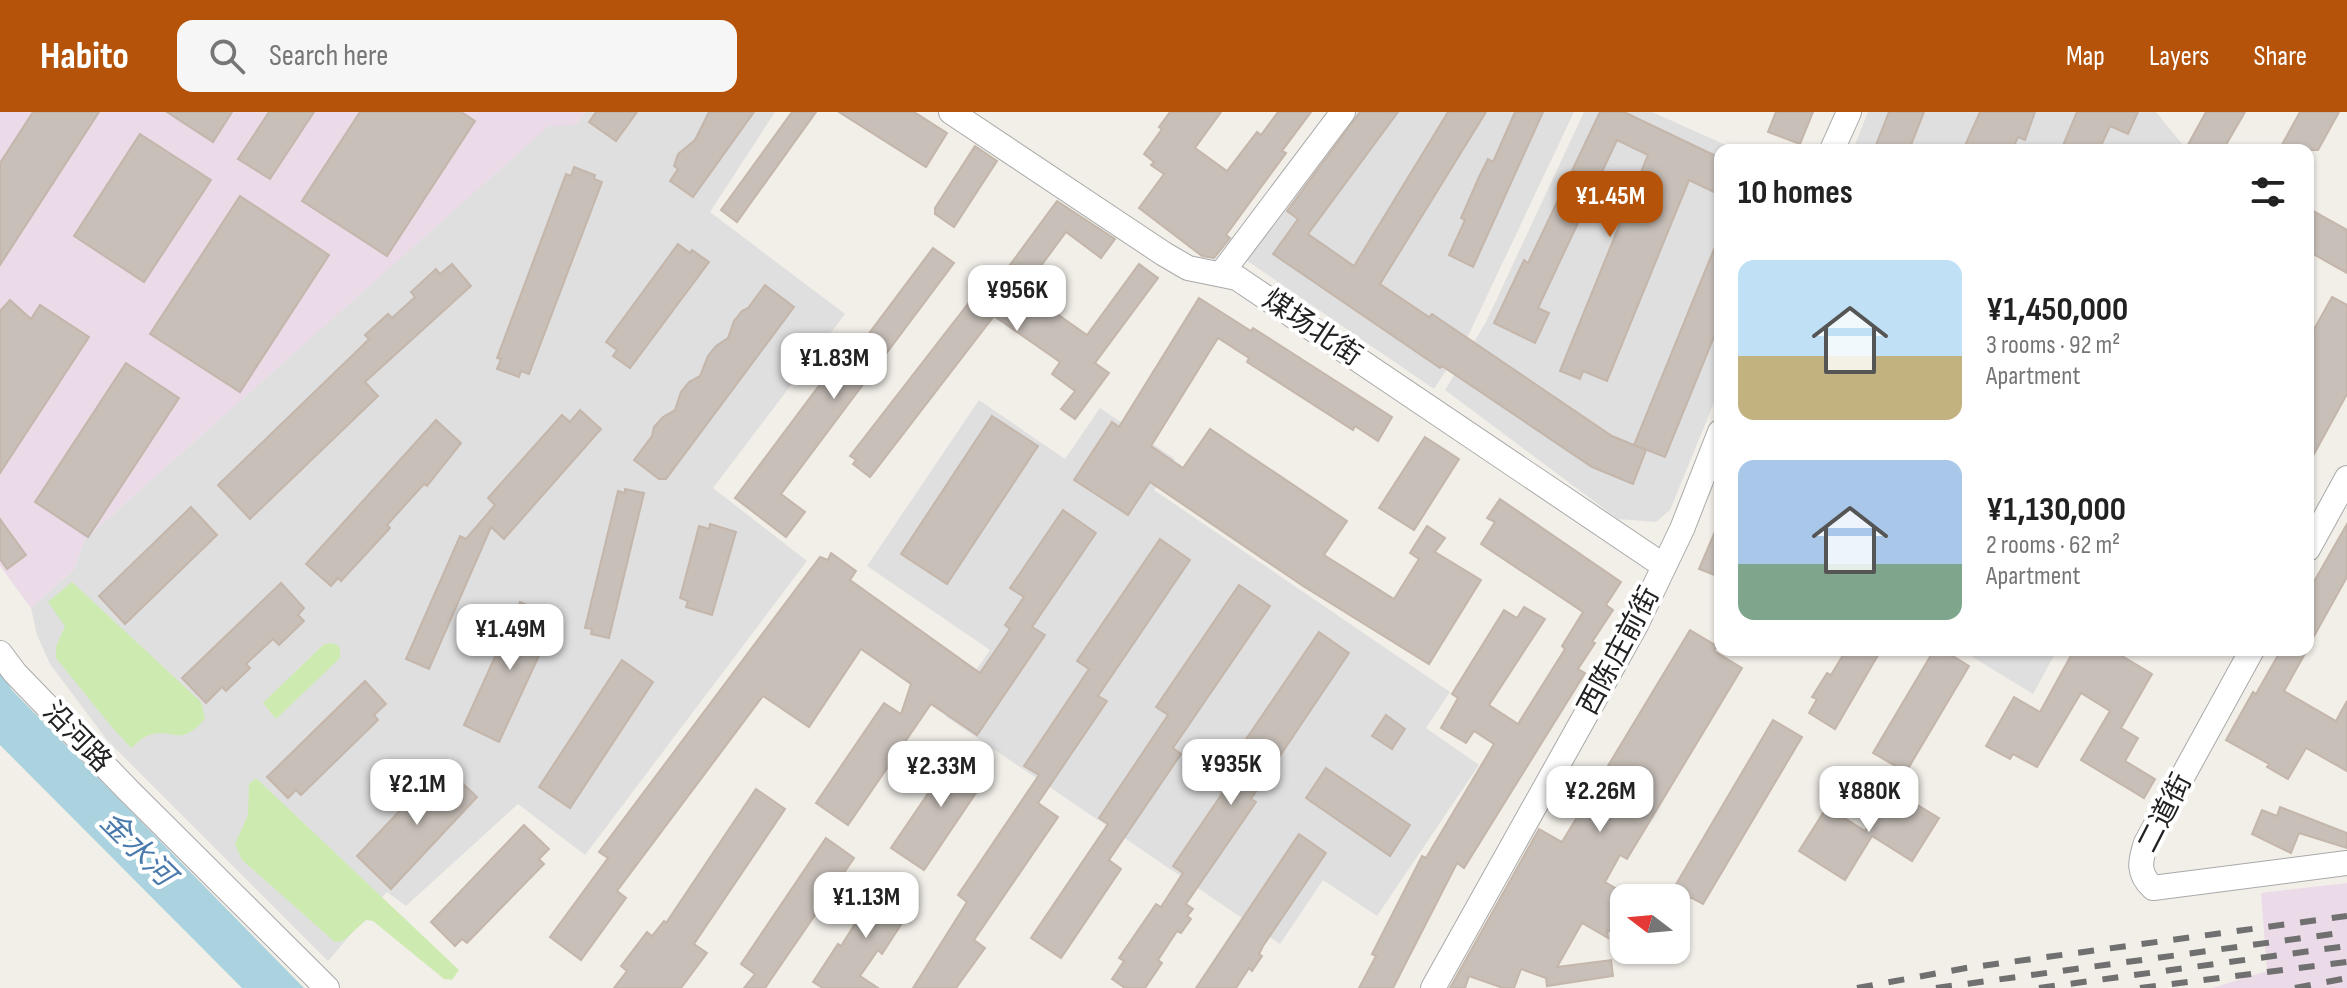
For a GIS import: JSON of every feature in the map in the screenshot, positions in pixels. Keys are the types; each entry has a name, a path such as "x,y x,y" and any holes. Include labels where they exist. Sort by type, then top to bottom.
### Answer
{"street":[{"name":"煤场北街","path":"951,112 1136,238 1188,268 1237,278 1664,566"},
{"path":"1221,274 1343,112"},
{"path":"1835,144 1849,112"},
{"name":"西陈庄前街","path":"1433,988 1636,625 1682,529 1714,447"},
{"path":"2314,538 2347,478"},
{"name":"沿河路","path":"0,653 15,673 129,791 327,988"},
{"name":"二道街","path":"2249,656 2146,843 2139,864 2145,881 2153,888 2347,863"}],"shaded area":[{"path":"0,112 585,112 575,125 549,126 85,539 74,569 31,608 0,566"},
{"path":"585,112 775,112 710,212 845,314 713,488 807,561 585,855 518,804 406,906 387,892 328,961 107,740 50,664 37,635 31,608 74,569 85,539 549,125 575,125"},
{"path":"1354,112 1574,112 1467,338 1434,389 1246,260"},
{"path":"1584,112 1652,112 1724,144 1714,144 1714,403 1670,510 1656,522 1618,519 1445,390 1486,322"},
{"path":"1868,112 2156,112 2182,144 1855,144"},
{"path":"979,400 1065,459 1100,408 1175,459 1154,490 1450,692 1426,728 1479,765 1377,916 1323,880 1280,944 945,716 990,650 867,566"},
{"path":"1971,656 2054,656 2033,694"},
{"path":"2347,883 2347,988 2212,988 2267,971 2261,893"}],"green space":[{"path":"72,582 201,702 205,719 196,728 182,735 156,733 131,748 111,726 56,658 56,647 65,626 48,602"},
{"path":"329,643 340,648 340,658 276,719 263,703 323,645"},
{"path":"256,778 459,970 452,980 444,979 373,921 366,920 343,941 335,942 242,860 235,844 248,815 249,784"}],"water":[{"name":"金水河","path":"0,673 12,690 304,988 242,988 0,745"}],"building":[{"path":"33,112 99,112 0,265 0,163"},
{"path":"167,112 232,112 213,142"},
{"path":"269,112 314,112 270,179 238,159"},
{"path":"360,112 461,112 475,121 387,256 302,201"},
{"path":"596,112 637,112 616,141 589,122"},
{"path":"709,112 754,112 693,197 670,181 678,169 674,166 678,154 695,140"},
{"path":"792,112 816,112 737,222 721,210"},
{"path":"839,112 914,112 947,133 926,167"},
{"path":"1170,112 1221,112 1195,148 1227,171 1257,132 1261,135 1278,112 1311,112 1282,151 1286,153 1226,235 1230,238 1214,258 1202,256 1139,208 1164,174 1151,165 1154,162 1144,154"},
{"path":"1360,112 1398,112 1308,234 1354,266 1448,112 1486,112 1380,284 1429,317 1432,314 1612,436 1646,450 1633,484 1592,467 1273,254 1298,219 1287,211"},
{"path":"1515,112 1543,112 1473,267 1449,255 1479,177 1488,159 1493,162"},
{"path":"1600,112 1624,112 1714,155 1714,192 1689,180 1607,381 1583,371 1580,379 1560,371 1648,155 1617,140 1538,308 1549,313 1535,343 1494,323 1524,260 1528,263"},
{"path":"1776,112 1813,112 1800,144 1768,132"},
{"path":"1889,112 1924,112 1911,144 1876,144"},
{"path":"1980,112 2035,112 2025,140 2018,137 2015,144 1966,144"},
{"path":"2077,112 2138,112 2128,134 2110,126 2102,144 2064,144"},
{"path":"2206,112 2245,112 2226,144 2188,144"},
{"path":"2300,112 2339,112 2318,150 2314,150 2314,144 2282,144"},
{"path":"140,134 211,180 144,282 74,236"},
{"path":"975,146 997,161 954,227 935,214 935,208"},
{"path":"574,167 595,175 594,179 602,182 529,374 521,371 519,377 497,369 501,359 497,358 566,174 571,176"},
{"path":"240,196 329,255 240,392 150,334"},
{"path":"1057,201 1115,239 1101,258 1066,232 1023,290 1087,335 1139,264 1158,278 1095,363 1109,373 1075,419 1061,409 1075,391 1052,374 1060,362 994,316 870,477 853,464 856,460 850,456 974,296 985,299"},
{"path":"2314,211 2347,230 2347,273 2314,254"},
{"path":"678,244 709,262 630,368 613,356 617,350 606,342"},
{"path":"933,248 954,263 781,494 805,512 786,537 735,498 851,343 858,348"},
{"path":"1714,249 1714,337 1665,457 1634,445"},
{"path":"452,264 471,286 365,382 378,396 250,519 218,485 369,339 365,335 388,314 392,318 415,297 411,292 436,269 440,274"},
{"path":"765,285 794,307 666,479 659,479 634,460 652,436 654,427 675,410 681,392 689,382 700,376 708,356 728,338 734,321"},
{"path":"2332,297 2347,305 2347,394 2314,454 2314,329"},
{"path":"1199,298 1251,331 1253,328 1392,417 1378,441 1355,426 1353,430 1247,362 1249,358 1218,338 1151,446 1183,468 1210,429 1347,521 1324,555 1394,599 1419,559 1410,553 1427,526 1445,538 1435,552 1481,580 1429,664 1303,586 1150,482 1128,515 1074,480 1112,422 1119,427"},
{"path":"10,300 31,319 40,305 89,337 0,473 0,311"},
{"path":"126,363 179,398 88,537 35,502"},
{"path":"580,410 601,429 504,539 491,527 429,669 406,659 460,536 466,539 495,505 488,498 562,415 570,422"},
{"path":"992,416 1038,446 947,584 901,554"},
{"path":"436,420 461,443 427,486 424,484 387,525 390,528 341,581 338,578 331,586 306,564"},
{"path":"1425,437 1459,459 1414,530 1379,508"},
{"path":"625,489 644,493 609,638 591,634 592,629 585,628 618,491 625,493"},
{"path":"1500,499 1621,582 1606,605 1613,610 1578,669 1585,673 1464,868 1457,863 1393,988 1359,988 1376,956 1372,954 1422,856 1426,858 1494,744 1474,731 1466,743 1441,728 1458,698 1452,694 1504,610 1517,618 1524,607 1545,619 1489,705 1518,724 1565,649 1562,646 1583,612 1481,544 1495,522 1487,518"},
{"path":"191,507 217,535 125,624 99,596"},
{"path":"1063,510 1096,533 1032,627 1045,635 977,735 931,704 848,825 816,803 884,703 901,714 911,684 861,649 809,727 763,696 617,891 626,898 581,960 550,937 608,858 599,852 820,557 828,560 831,553 856,571 850,580 980,673 1010,629 1005,625 1024,597 1010,588"},
{"path":"0,519 26,555 7,569 0,559"},
{"path":"710,524 736,532 712,615 686,607 688,601 680,598 699,526 709,529"},
{"path":"2347,524 2347,577 2314,636 2314,582"},
{"path":"1714,534 1714,575 1699,569"},
{"path":"1160,539 1190,560 1098,696 1107,701 1038,803 1058,817 974,940 985,948 956,988 913,988 967,902 958,895 1039,775 1024,766 1089,669 1077,661"},
{"path":"281,583 304,608 298,615 304,621 279,645 273,639 246,664 250,668 226,691 222,687 206,703 182,678"},
{"path":"1239,585 1270,606 1173,748 1181,754 1109,860 1121,869 1061,958 1031,938 1108,824 1099,818 1168,715 1156,707"},
{"path":"520,602 556,619 499,742 464,725"},
{"path":"1690,630 1714,644 1714,656 1722,656 1742,668 1627,859 1620,855 1605,882 1610,885 1608,938 1582,923 1557,967 1610,960 1613,976 1547,986 1546,978 1521,969 1514,988 1503,988 1469,976 1465,988 1450,988 1539,829 1562,842"},
{"path":"1319,632 1349,653 1251,799 1256,802 1186,904 1193,909 1187,916 1191,919 1181,933 1177,931 1158,960 1162,963 1145,988 1125,988 1112,979 1124,961 1119,958 1156,904 1161,907 1183,873 1173,866 1245,760 1236,754"},
{"path":"1842,656 1878,656 1835,729 1809,713 1817,699 1812,697 1827,673 1831,675"},
{"path":"1930,656 1953,656 1969,666 1906,772 1873,753"},
{"path":"2071,656 2122,656 2152,674 2121,728 2138,738 2125,761 2155,779 2144,798 2081,760 2110,711 2081,693 2037,767 2013,754 2010,759 1986,746 2014,697 2040,712"},
{"path":"2278,656 2304,656 2284,691 2336,721 2347,701 2347,771 2306,748 2288,779 2267,767 2269,764 2226,740 2253,692 2256,694"},
{"path":"622,660 653,682 570,808 539,787"},
{"path":"365,681 386,704 374,715 378,720 301,795 296,790 288,798 267,777"},
{"path":"1386,715 1405,729 1392,749 1372,736"},
{"path":"1773,720 1802,737 1703,904 1690,898 1690,884 1676,884"},
{"path":"959,748 992,769 924,870 891,848"},
{"path":"443,765 477,797 391,889 357,856"},
{"path":"1326,768 1410,825 1390,856 1306,798"},
{"path":"756,789 785,809 694,944 707,953 681,988 614,988 627,971 621,966 647,932 652,936 664,921 666,923"},
{"path":"1891,789 1939,818 1912,861 1872,836 1845,880 1799,851 1827,807 1865,831"},
{"path":"2280,807 2347,833 2347,848 2299,833 2291,853 2252,834 2262,810 2277,816"},
{"path":"524,825 549,849 539,859 544,864 467,943 462,939 455,946 431,922"},
{"path":"1299,834 1326,853 1263,946 1259,954 1262,956 1252,971 1249,968 1236,988 1196,988"},
{"path":"826,838 854,858 765,988 744,988 755,974 741,964"},
{"path":"882,881 915,903 882,954 878,950 860,976 878,988 823,988 813,982 838,944 841,946"}],"railway":[{"path":"1857,988 1966,968 2347,916"},
{"path":"1936,988 2347,932"},
{"path":"2039,988 2347,946"},
{"path":"2140,988 2347,962"},
{"path":"2295,988 2347,978"}]}
